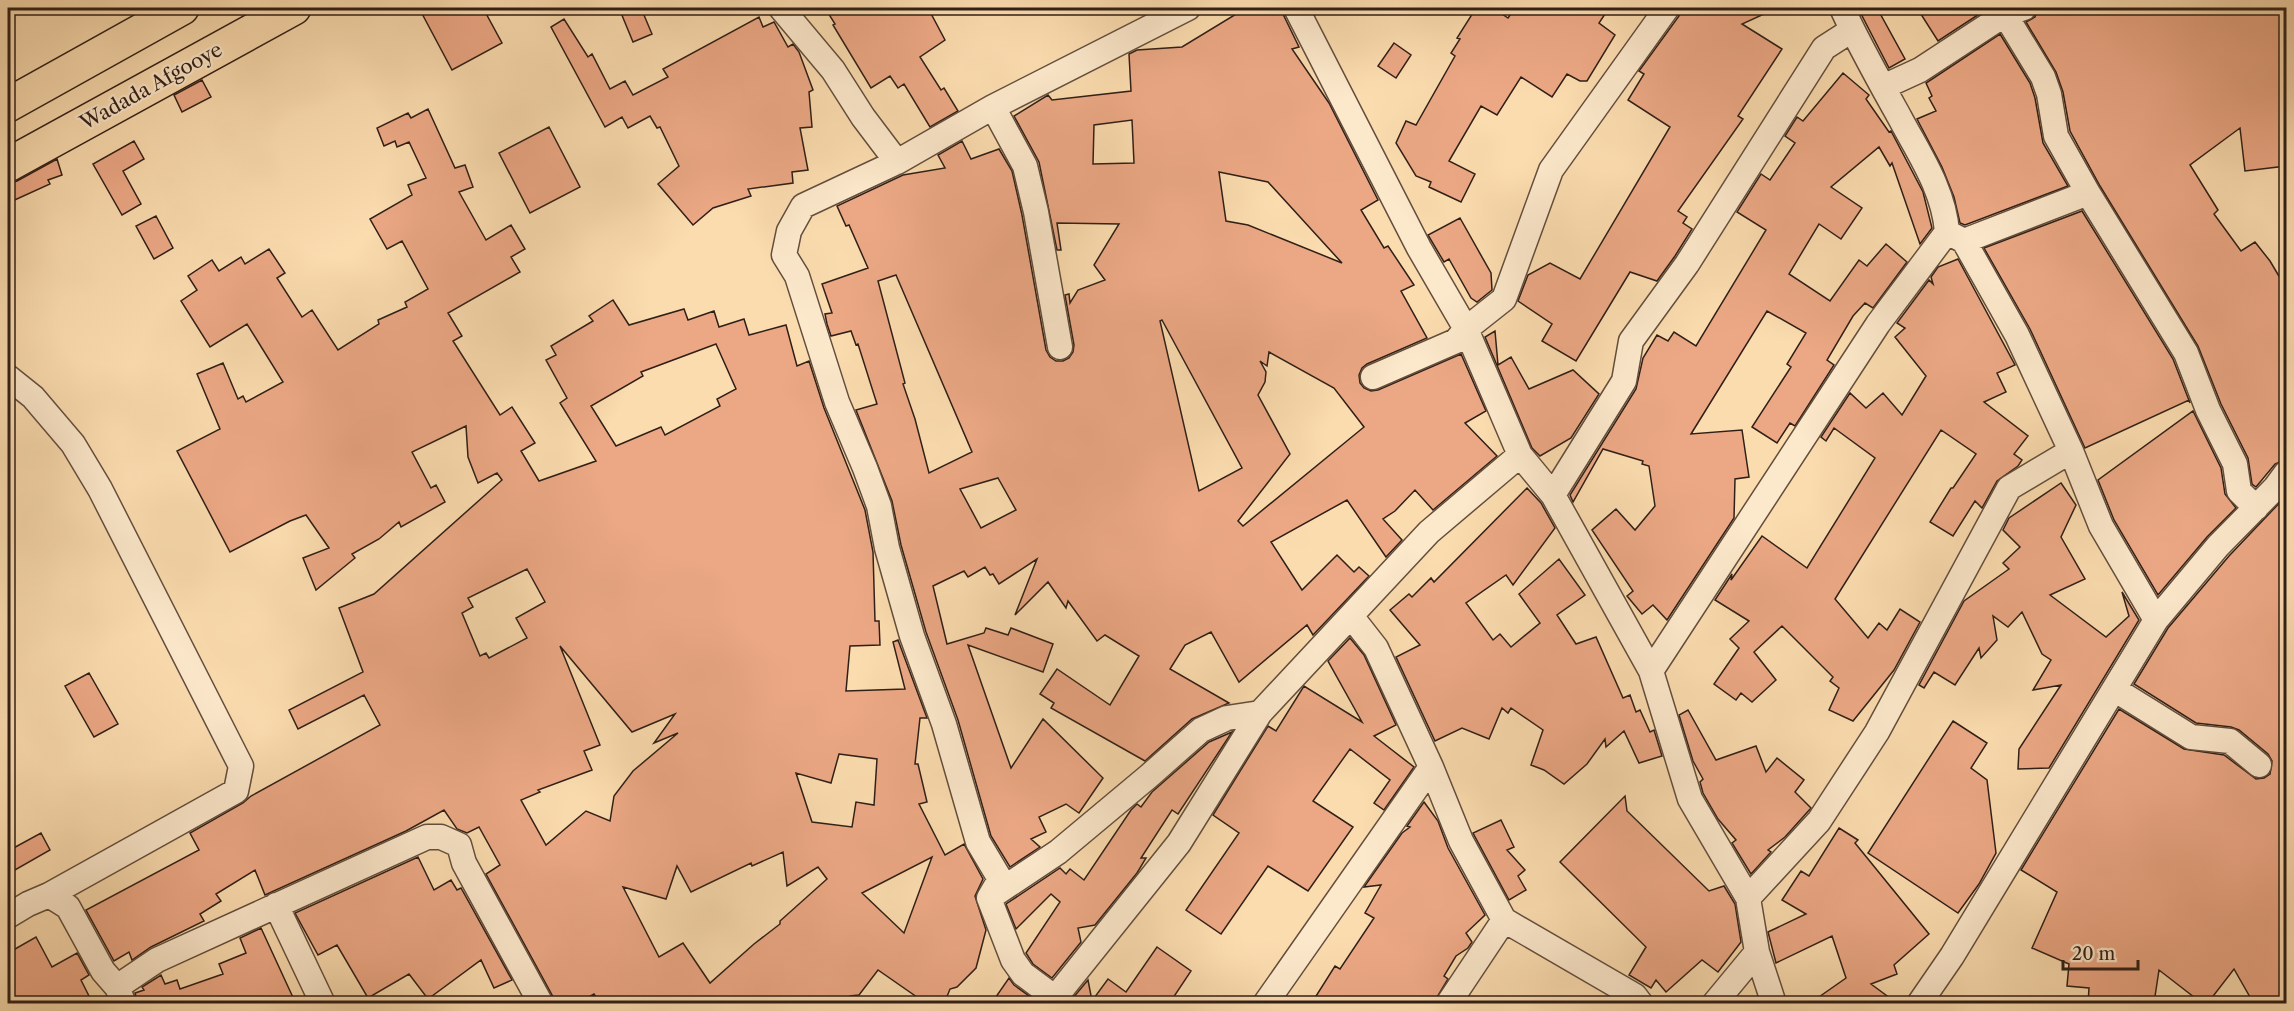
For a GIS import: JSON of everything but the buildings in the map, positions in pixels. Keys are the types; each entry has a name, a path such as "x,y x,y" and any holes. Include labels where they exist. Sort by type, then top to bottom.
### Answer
{"highway":[{"path":"8,105 182,8"},
{"name":"Wadada Afgooye","path":"8,165 294,8"}],"street":[{"path":"989,898 1000,879 978,842 944,724 912,636 887,548 879,506 837,402 797,276 784,255 789,231 804,206 897,162 993,107 1188,8"},
{"path":"1296,8 1419,248 1466,329 1520,455 1552,495 1651,671 1690,799 1748,898 1757,952 1774,1004"},
{"path":"1373,377 1456,341 1466,329 1504,298 1551,170 1667,8"},
{"path":"1842,8 1937,190 1955,237 2018,335 2071,451 2101,526 2156,620"},
{"path":"785,9 833,70 863,117 897,162"},
{"path":"1882,87 1920,70 2010,10 2043,76 2049,94 2056,136 2088,193 2186,353 2208,410 2235,464 2239,491 2256,508"},
{"path":"1552,495 1623,381 1631,341 1687,264 1824,48 1852,30"},
{"path":"993,107 1025,166 1036,212 1060,347"},
{"path":"1651,671 1878,324 1955,237 2088,193"},
{"path":"8,377 33,397 73,444 100,489 241,766 236,791 8,916"},
{"path":"1748,898 1819,821 1877,732 2009,488 2071,451"},
{"path":"989,898 1013,960 1023,974 1052,1000 1179,843 1260,713 1429,532 1520,455"},
{"path":"1919,1004 1952,956 2156,620 2218,546 2256,508 2286,473"},
{"path":"1351,616 1376,648 1431,767 1461,841 1504,920 1635,996 1641,1004"},
{"path":"2114,689 2191,737 2230,741 2259,765"},
{"path":"989,898 1058,852 1201,730 1227,718 1260,713"},
{"path":"1265,1004 1431,767"},
{"path":"49,895 68,907 103,971 120,995 157,960 427,837 441,837 459,845 464,863 541,1004"},
{"path":"276,905 323,1004"},
{"path":"1448,1004 1504,920"},
{"path":"1714,1004 1757,952"}]}
